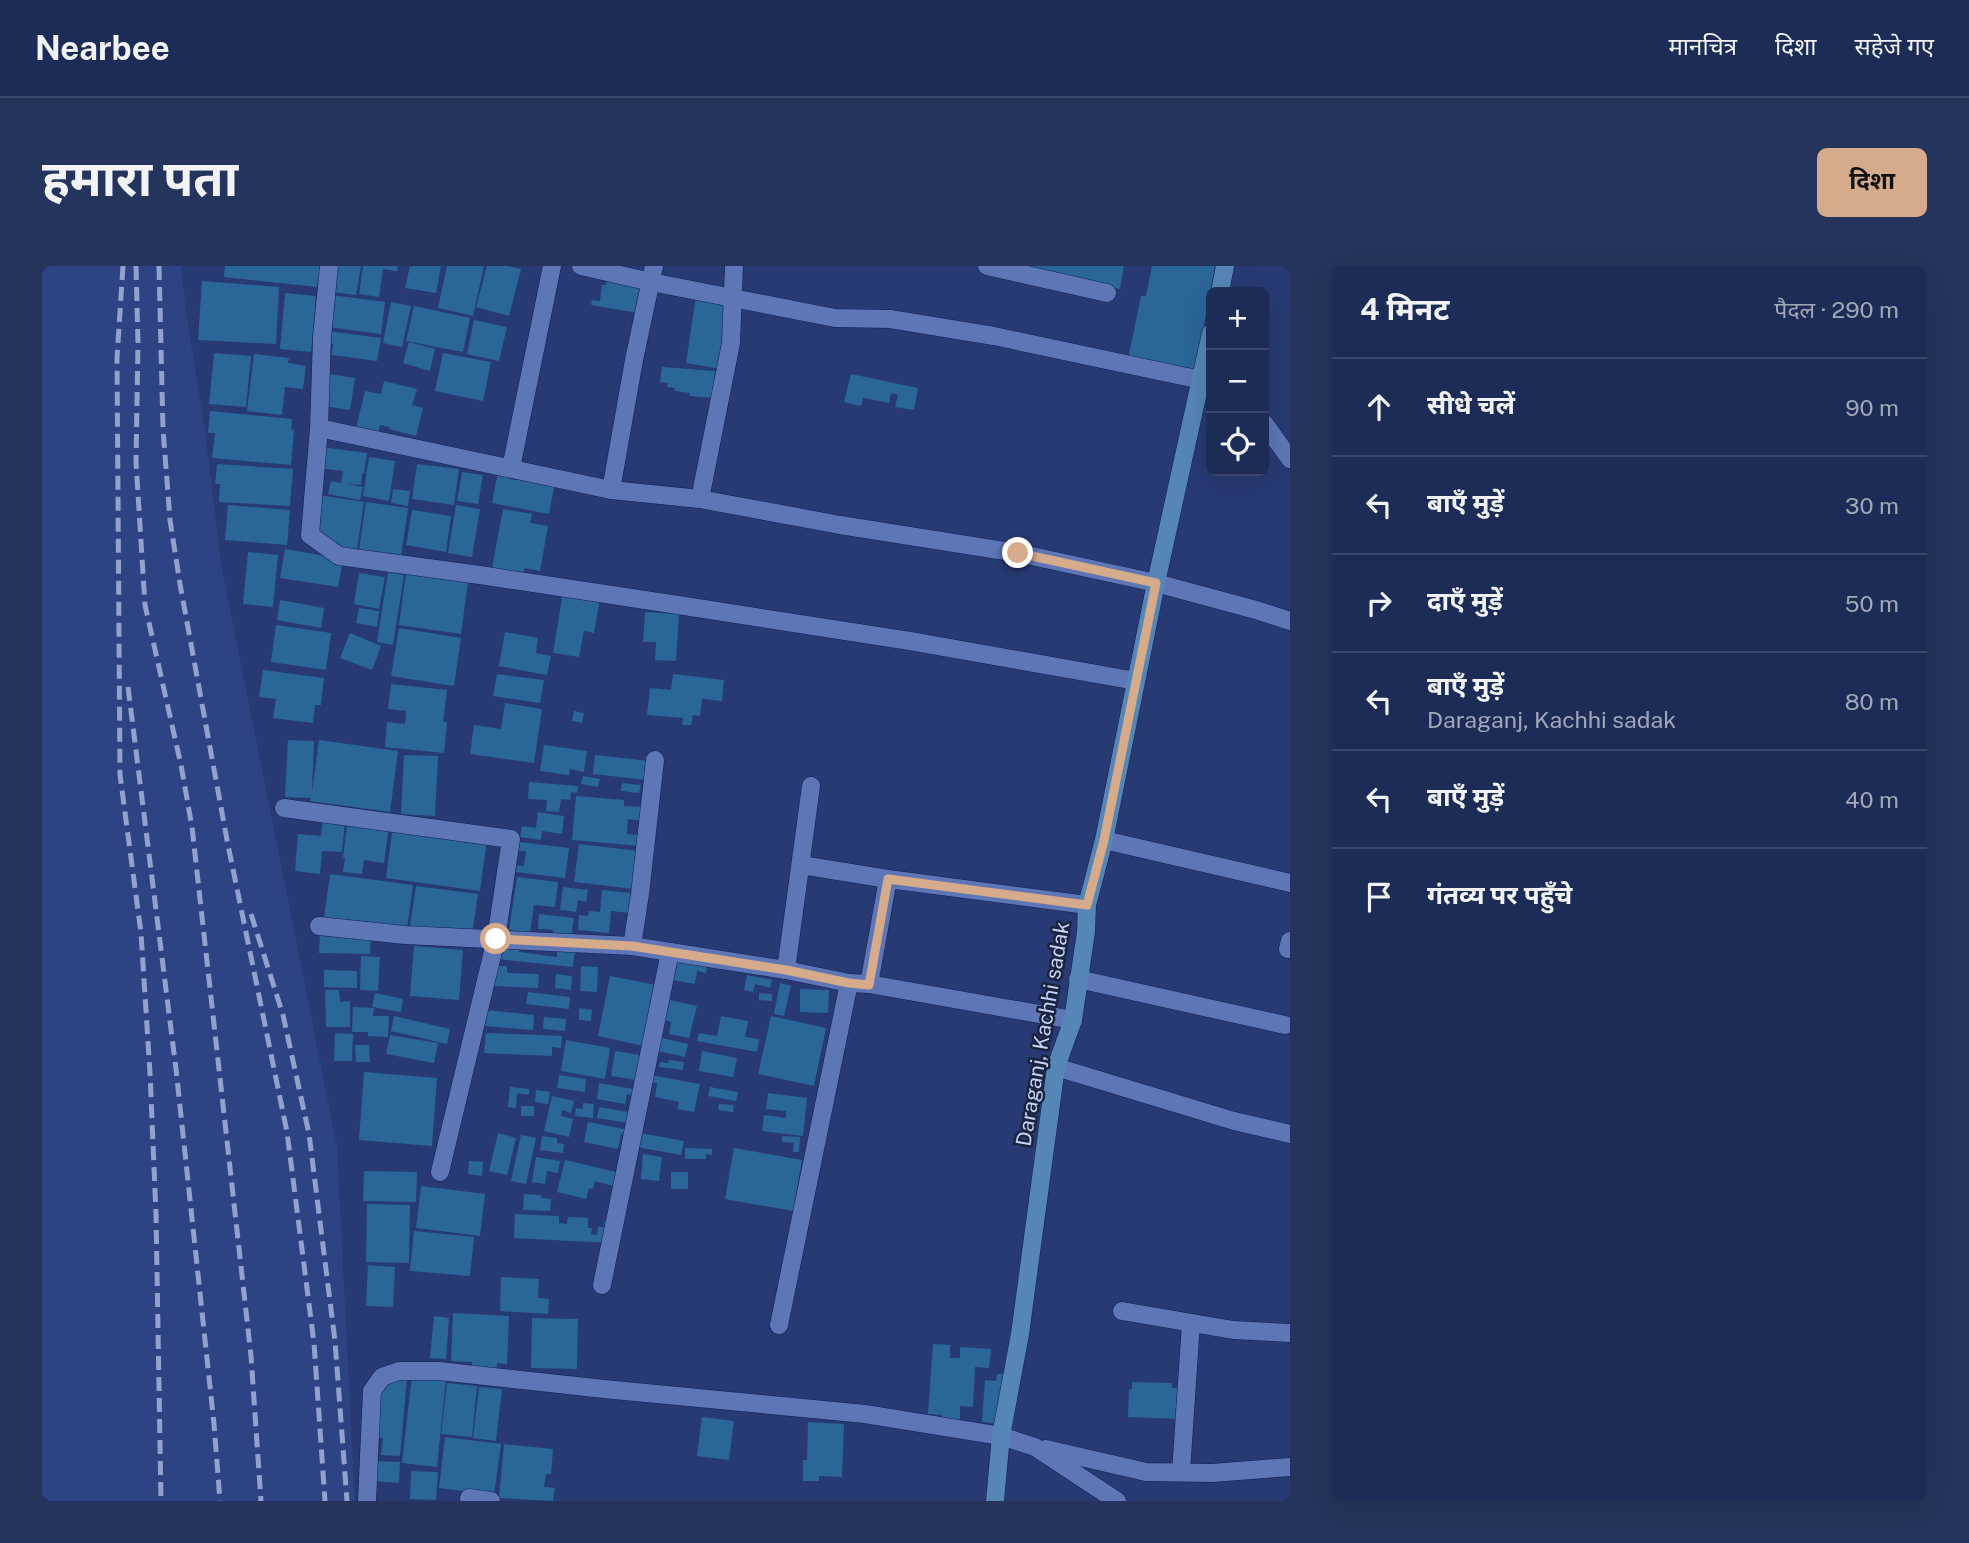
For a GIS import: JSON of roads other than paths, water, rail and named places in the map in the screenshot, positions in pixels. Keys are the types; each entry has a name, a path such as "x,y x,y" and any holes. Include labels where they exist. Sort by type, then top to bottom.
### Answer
{"street":[{"path":"329,266 310,535 339,556 719,611 1136,681"},
{"path":"511,468 552,266"},
{"path":"581,266 652,274 734,298 835,318 890,319 994,336 1200,380"},
{"path":"699,499 730,343 734,266"},
{"path":"987,266 1107,293"},
{"path":"1221,287 1225,266"},
{"path":"611,490 652,274"},
{"name":"Daraganj, Kachhi sadak","path":"995,1501 1001,1436 1020,1334 1056,1067 1073,1020 1086,932 1087,905 1104,840 1156,583 1209,350"},
{"path":"319,428 611,490 699,499 840,525 1018,553 1156,583 1290,621"},
{"path":"1269,430 1290,459"},
{"path":"632,946 655,760"},
{"path":"786,970 811,786"},
{"path":"284,808 511,839 496,939 440,1172"},
{"path":"1104,840 1290,883"},
{"path":"801,865 1087,905"},
{"path":"869,985 888,879"},
{"path":"319,926 405,935 632,946 1073,1020"},
{"path":"602,1285 670,952"},
{"path":"1078,979 1285,1025"},
{"path":"779,1325 849,983"},
{"path":"1056,1067 1234,1121 1290,1134"},
{"path":"1122,1311 1233,1330 1290,1332"},
{"path":"1181,1472 1191,1323"},
{"path":"367,1501 372,1391 382,1377 399,1371 439,1371 865,1414 1001,1436 1035,1447 1146,1472 1212,1473 1290,1467"},
{"path":"1035,1447 1117,1501"},
{"path":"469,1498 491,1501"}],"railway":[{"path":"123,266 117,358 120,775 141,933 150,1073 156,1214 161,1501"},
{"path":"136,266 136,462 145,605 192,827 251,1356 261,1501"},
{"path":"159,266 163,429 170,520 227,840 287,1132 314,1343 325,1501"},
{"path":"128,687 176,1069 220,1501"},
{"path":"251,914 283,1015 309,1134 335,1341 347,1501"}]}
